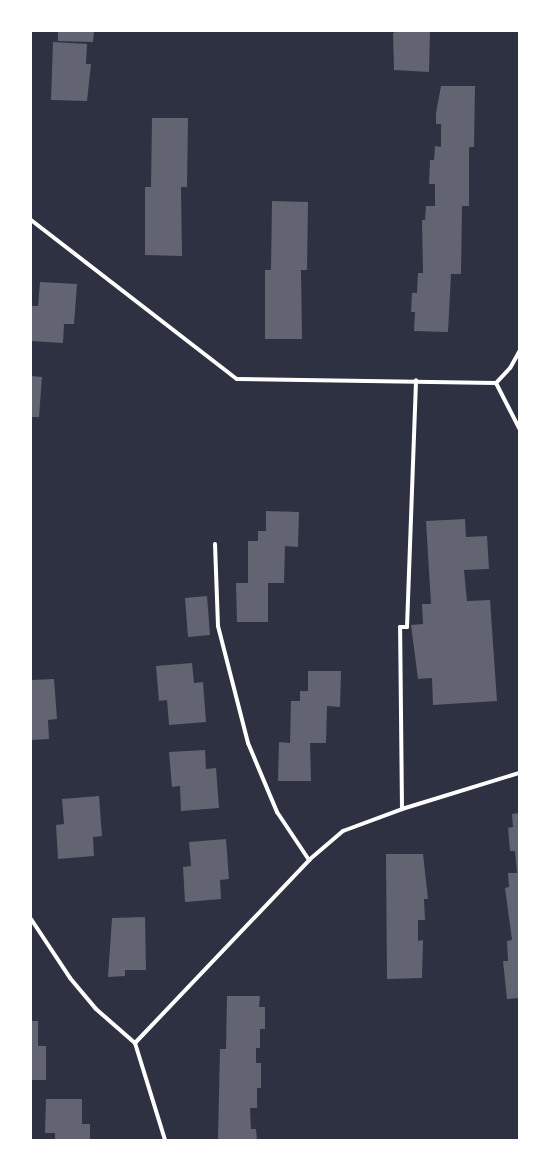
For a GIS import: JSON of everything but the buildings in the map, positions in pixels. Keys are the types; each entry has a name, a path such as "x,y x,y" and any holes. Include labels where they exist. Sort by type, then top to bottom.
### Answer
{"lane":[{"path":"31,220 237,379 416,380 496,383 510,368 519,352"},
{"path":"402,809 400,627 407,627 416,380"},
{"path":"496,383 519,428"},
{"path":"215,544 218,626 248,743 277,812 309,860"},
{"path":"134,1043 309,860 343,831 402,809 519,773"},
{"path":"31,919 70,978 96,1009 134,1043 165,1140"}]}
